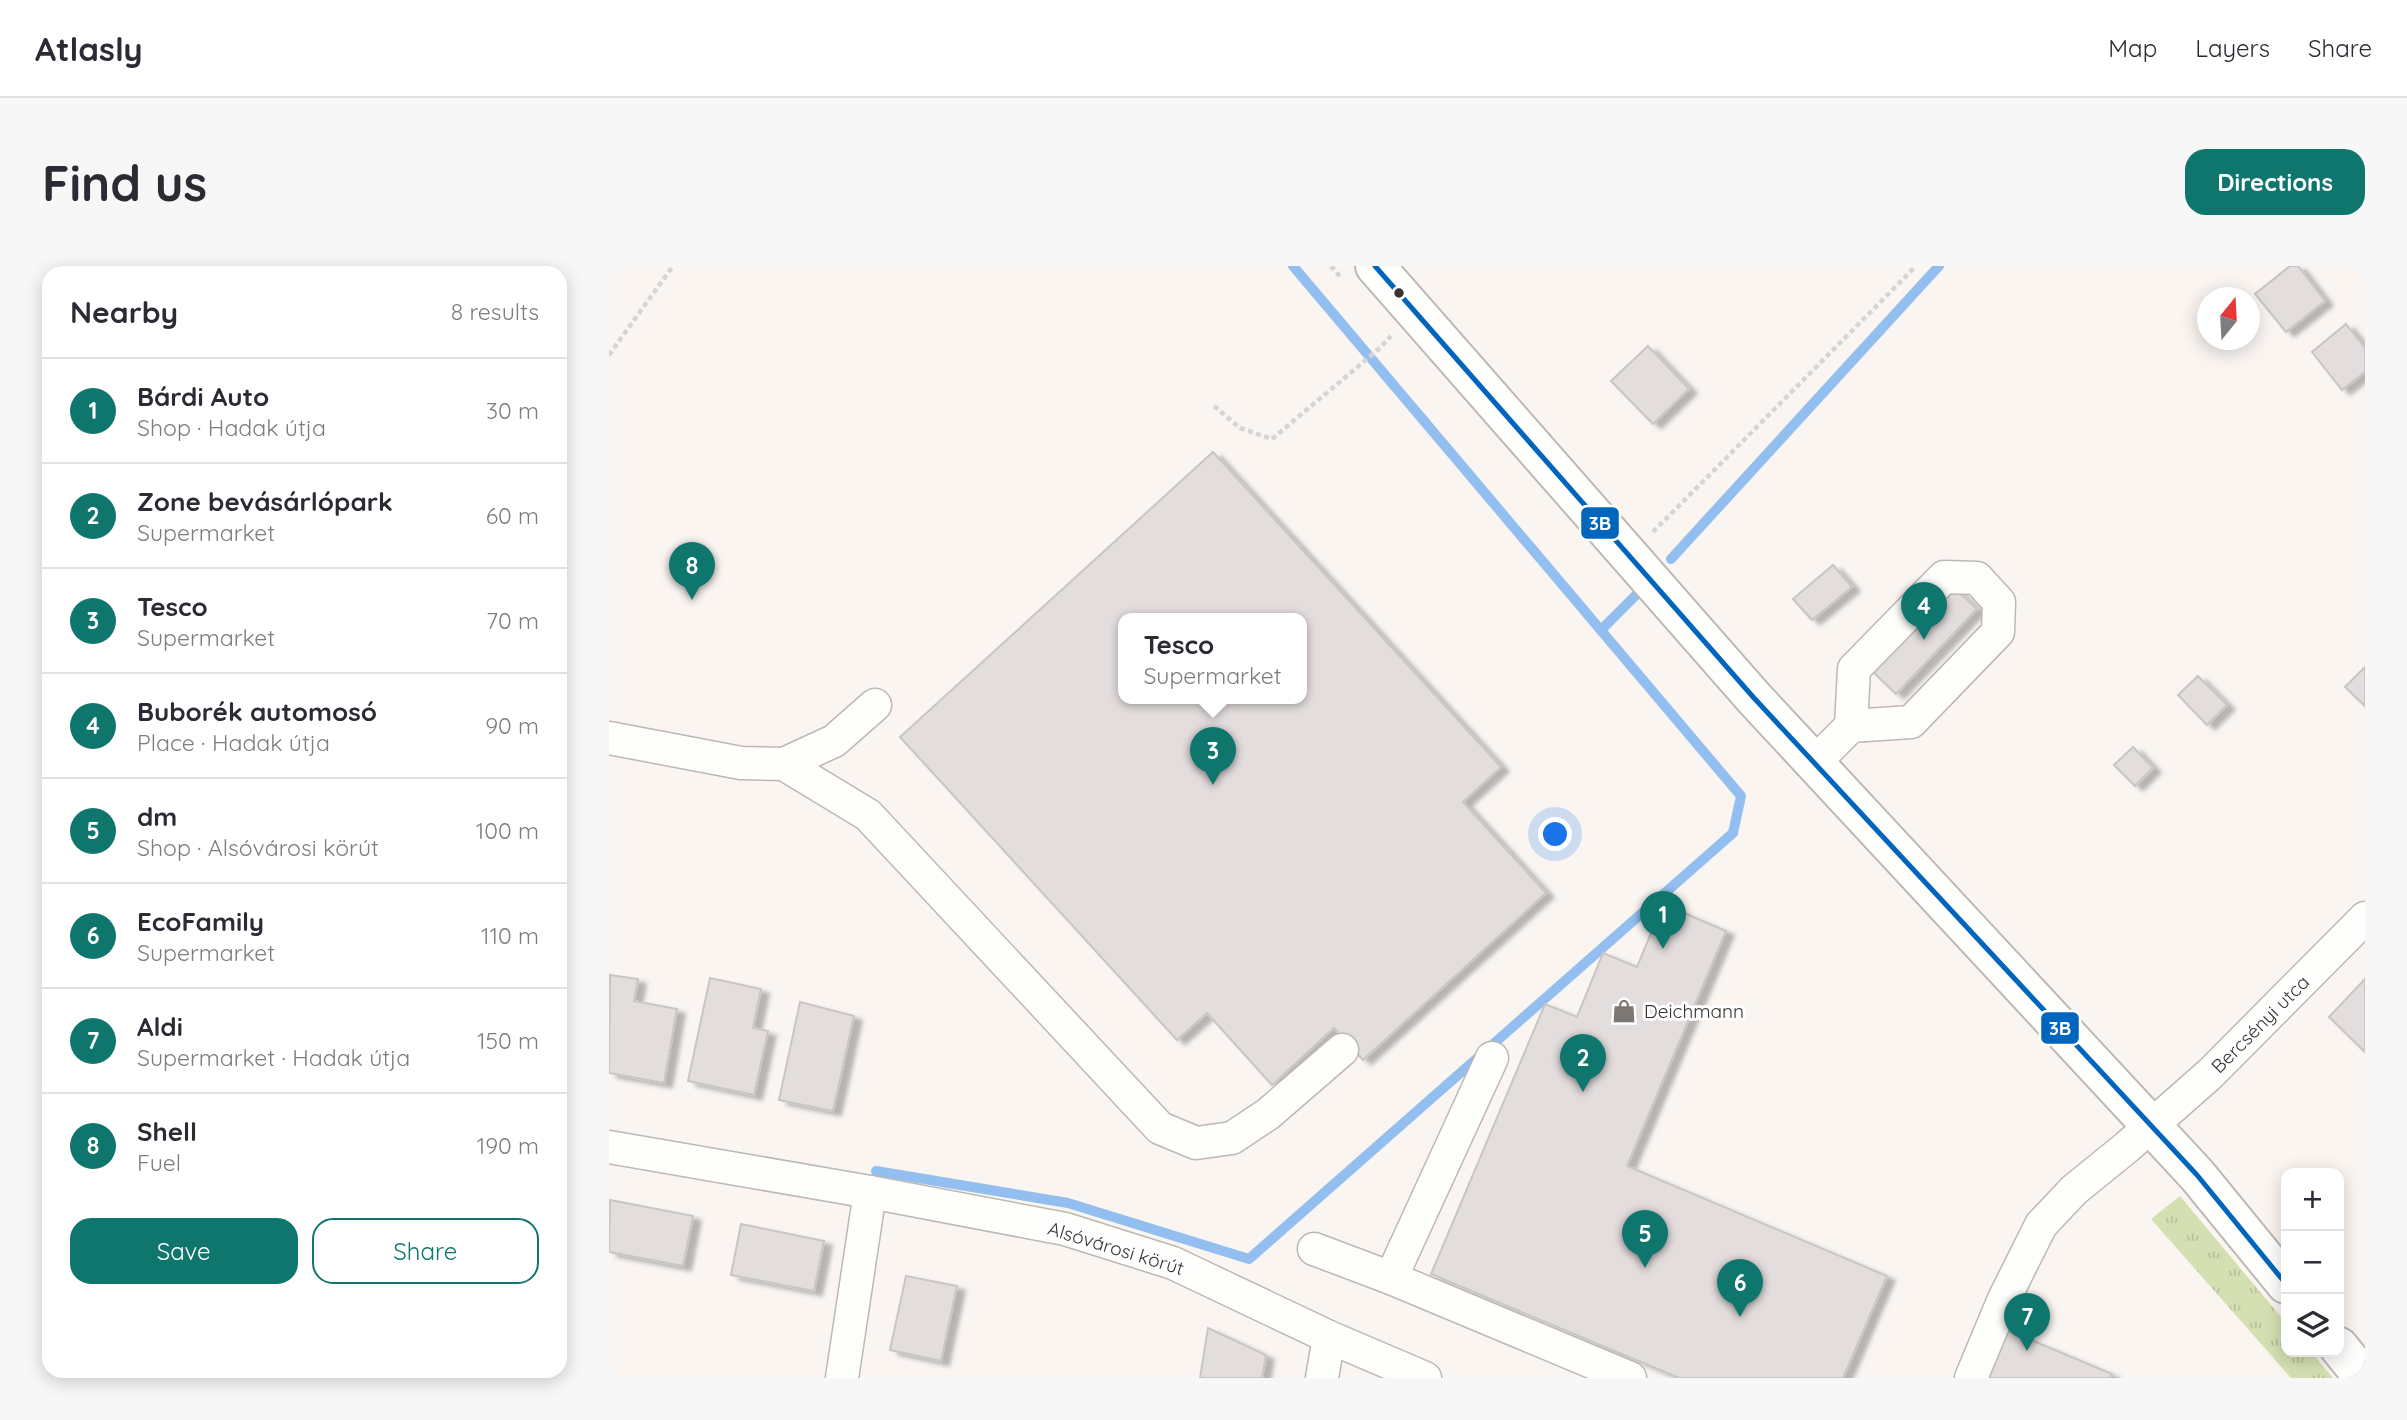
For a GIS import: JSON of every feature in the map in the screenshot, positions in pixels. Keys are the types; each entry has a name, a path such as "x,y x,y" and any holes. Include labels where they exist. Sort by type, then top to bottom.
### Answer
{"main road":[{"path":"1375,266 1814,763 2197,1175 2281,1278"},
{"path":"2344,1353 2364,1378"}],"street":[{"path":"1814,763 1851,726 1911,722 1998,632 1999,602 1977,578 1944,577 1854,669 1851,726"},
{"path":"609,738 741,763 784,764 834,741 875,705"},
{"path":"784,764 868,815 1160,1128 1196,1143 1232,1138 1268,1114 1342,1050"},
{"name":"Bercsényi utca","path":"1971,1378 2004,1299 2041,1225 2074,1190 2210,1074 2365,918"},
{"path":"1391,1278 1492,1058"},
{"name":"Alsóvárosi körút","path":"609,1147 1065,1229 1173,1263 1329,1337 1425,1378"},
{"path":"842,1378 870,1192"},
{"path":"1314,1249 1391,1278 1630,1378"},
{"path":"1322,1378 1329,1337"}],"path":[{"path":"609,355 673,266"},
{"path":"1630,555 1916,266"},
{"path":"1214,406 1240,428 1272,439 1380,348"}],"green space":[{"path":"2180,1196 2281,1317 2281,1357 2315,1357 2333,1378 2291,1378 2151,1219"}],"building":[{"path":"2290,266 2298,266 2325,301 2286,332 2260,300 2260,290"},
{"path":"2346,324 2365,348 2365,372 2342,390 2312,352"},
{"path":"1648,346 1689,389 1653,424 1611,381"},
{"path":"1213,452 1501,767 1463,802 1546,893 1363,1060 1334,1028 1272,1085 1207,1013 1177,1040 900,737"},
{"path":"1833,565 1852,587 1812,620 1793,599"},
{"path":"1951,585 1977,609 1896,694 1871,670"},
{"path":"2365,667 2365,706 2345,687"},
{"path":"2198,676 2227,705 2207,725 2178,695"},
{"path":"2133,747 2153,768 2135,786 2114,765"},
{"path":"1663,904 1726,931 1627,1166 1887,1276 1843,1378 1679,1378 1431,1274 1545,1004 1577,1017 1603,953 1637,967"},
{"path":"610,975 638,979 634,1001 677,1009 664,1083 609,1073"},
{"path":"710,978 761,989 753,1028 768,1031 754,1095 688,1081"},
{"path":"2365,979 2365,1052 2329,1017"},
{"path":"800,1002 854,1016 833,1111 779,1100"},
{"path":"610,1200 693,1216 683,1266 609,1252"},
{"path":"741,1224 824,1241 814,1291 731,1275"},
{"path":"906,1276 957,1286 941,1361 890,1350"},
{"path":"1208,1328 1266,1355 1262,1378 1200,1378"},
{"path":"2005,1329 2112,1374 2110,1378 1985,1378"}],"waterway":[{"path":"876,1171 1068,1203 1249,1259 1733,833 1741,796 1293,266"},
{"path":"1671,559 1939,266"},
{"path":"1601,630 1637,594"}],"transit line":[{"name":"3B","path":"1375,266 1754,698 2197,1175 2281,1278"}],"place":[{"name":"Shell","path":"692,600"},
{"name":"Buborék automosó","path":"1924,640"},
{"name":"Tesco","path":"1213,785"},
{"name":"Bárdi Auto","path":"1663,949"},
{"name":"Deichmann","path":"1624,1011"},
{"name":"Zone bevásárlópark","path":"1583,1092"},
{"name":"dm","path":"1645,1268"},
{"name":"EcoFamily","path":"1740,1317"},
{"name":"Aldi","path":"2027,1351"}]}
